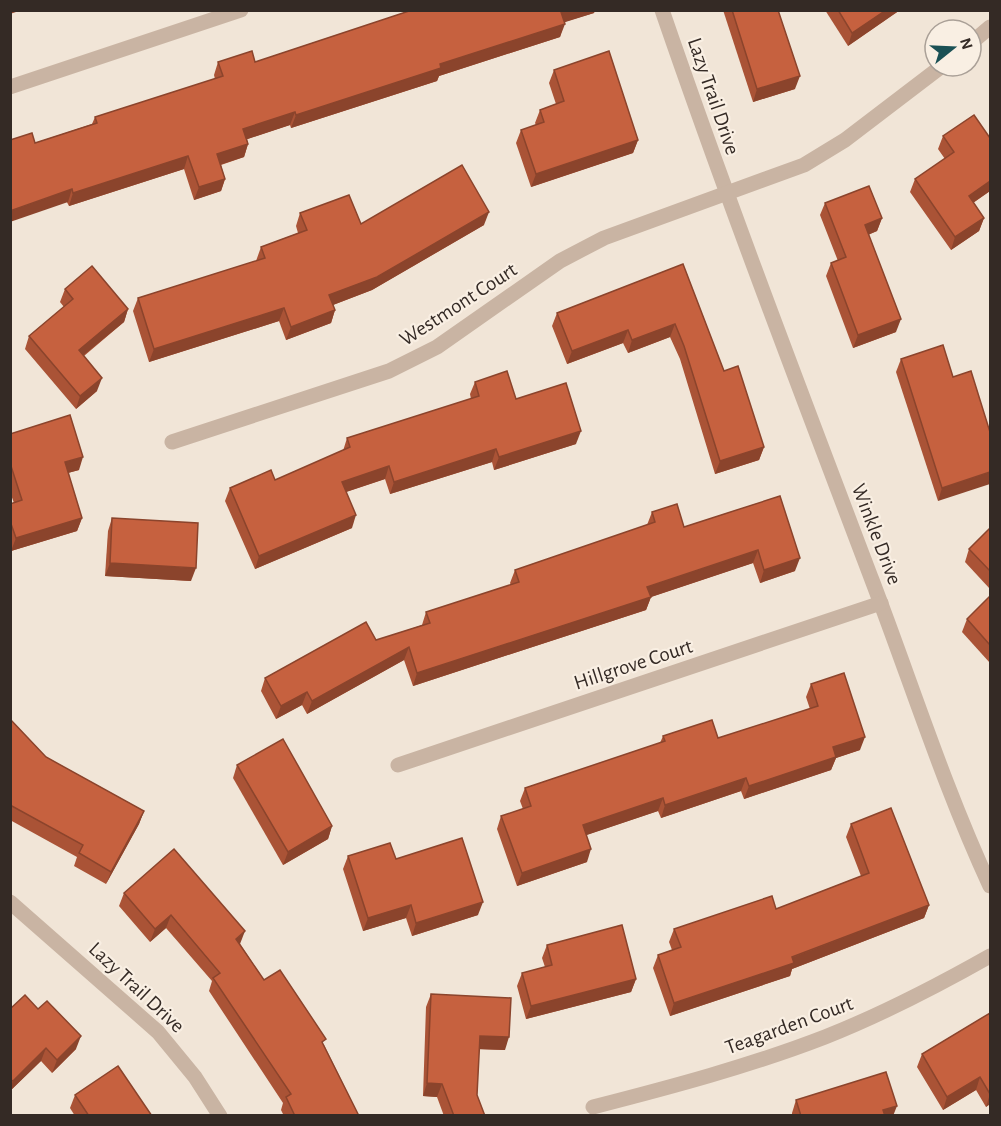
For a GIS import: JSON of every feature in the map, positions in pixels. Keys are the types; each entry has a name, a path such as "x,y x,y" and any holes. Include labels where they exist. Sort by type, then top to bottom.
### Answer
{"street":[{"path":"10,87 241,10"},
{"name":"Lazy Trail Drive","path":"662,10 726,195"},
{"name":"Westmont Court","path":"172,442 389,371 438,347 569,256 604,238 726,195 812,160 845,140 926,78"},
{"name":"Winkle Drive","path":"726,195 881,603 949,790 990,886"},
{"name":"Hillgrove Court","path":"398,765 881,603"},
{"name":"Lazy Trail Drive","path":"10,902 158,1032 195,1077 220,1116"},
{"name":"Teagarden Court","path":"592,1107 743,1065 825,1036 899,1005 990,956"}],"building":[{"path":"412,10 566,10 561,12 565,24 440,64 441,68 296,115 295,112 243,129 248,144 217,154 225,179 199,187 188,156 73,193 72,189 10,211 10,140 32,133 35,143 97,123 95,117 223,76 218,62 252,51 255,62"},
{"path":"732,10 778,10 800,76 757,89"},
{"path":"838,10 886,10 852,33"},
{"path":"609,51 638,140 536,174 521,130 544,122 540,110 564,101 554,70"},
{"path":"974,115 990,138 990,181 969,196 984,218 955,237 915,179 954,152 943,136"},
{"path":"462,165 489,212 377,277 329,295 335,310 291,327 284,308 154,349 138,298 265,258 261,247 307,230 300,213 349,195 361,224"},
{"path":"869,186 882,218 865,225 901,319 858,335 831,263 846,257 825,203"},
{"path":"683,264 724,371 738,366 764,447 720,461 675,324 632,340 628,330 572,351 557,313"},
{"path":"92,266 128,309 79,350 102,378 80,396 29,336 73,299 65,289"},
{"path":"943,345 953,377 971,371 990,432 990,472 942,488 901,359"},
{"path":"507,371 516,399 566,383 581,431 499,457 496,449 394,482 389,466 342,482 356,515 259,556 230,488 271,470 275,480 350,447 347,438 479,396 475,382"},
{"path":"70,415 83,457 65,462 82,518 16,538 10,521 10,504 22,500 10,463 10,434"},
{"path":"780,496 800,558 764,570 758,550 647,587 651,597 417,673 409,647 312,701 307,692 281,706 265,678 366,622 376,640 430,623 426,612 519,582 515,570 655,522 652,512 677,504 684,527"},
{"path":"112,518 198,523 196,568 110,563"},
{"path":"990,528 990,571 969,549"},
{"path":"990,596 990,645 967,619"},
{"path":"844,673 865,737 833,747 836,757 749,786 746,778 665,805 663,798 583,825 591,849 522,873 501,816 531,806 525,788 665,741 663,736 712,720 718,738 818,706 811,684"},
{"path":"10,719 46,757 144,811 111,872 79,853 83,845 10,805"},
{"path":"283,739 332,826 288,852 237,765"},
{"path":"891,808 929,905 792,957 794,963 674,1003 658,955 681,947 674,929 772,896 776,909 869,873 851,824"},
{"path":"462,838 483,902 416,923 411,905 368,918 348,856 390,843 396,859"},
{"path":"174,849 245,931 236,939 264,980 280,970 326,1039 322,1042 359,1116 295,1116 286,1097 291,1094 213,978 220,973 171,915 155,929 124,893"},
{"path":"622,925 636,979 531,1006 522,973 552,965 547,945"},
{"path":"431,994 511,998 509,1037 480,1036 477,1095 485,1116 454,1116 442,1084 427,1083"},
{"path":"25,995 38,1009 47,1001 81,1036 57,1060 46,1048 13,1081 10,1079 10,1009"},
{"path":"990,1013 990,1094 980,1077 947,1097 922,1054"},
{"path":"118,1066 152,1116 89,1116 75,1095"},
{"path":"886,1072 897,1106 883,1110 885,1116 801,1116 796,1100"}]}
